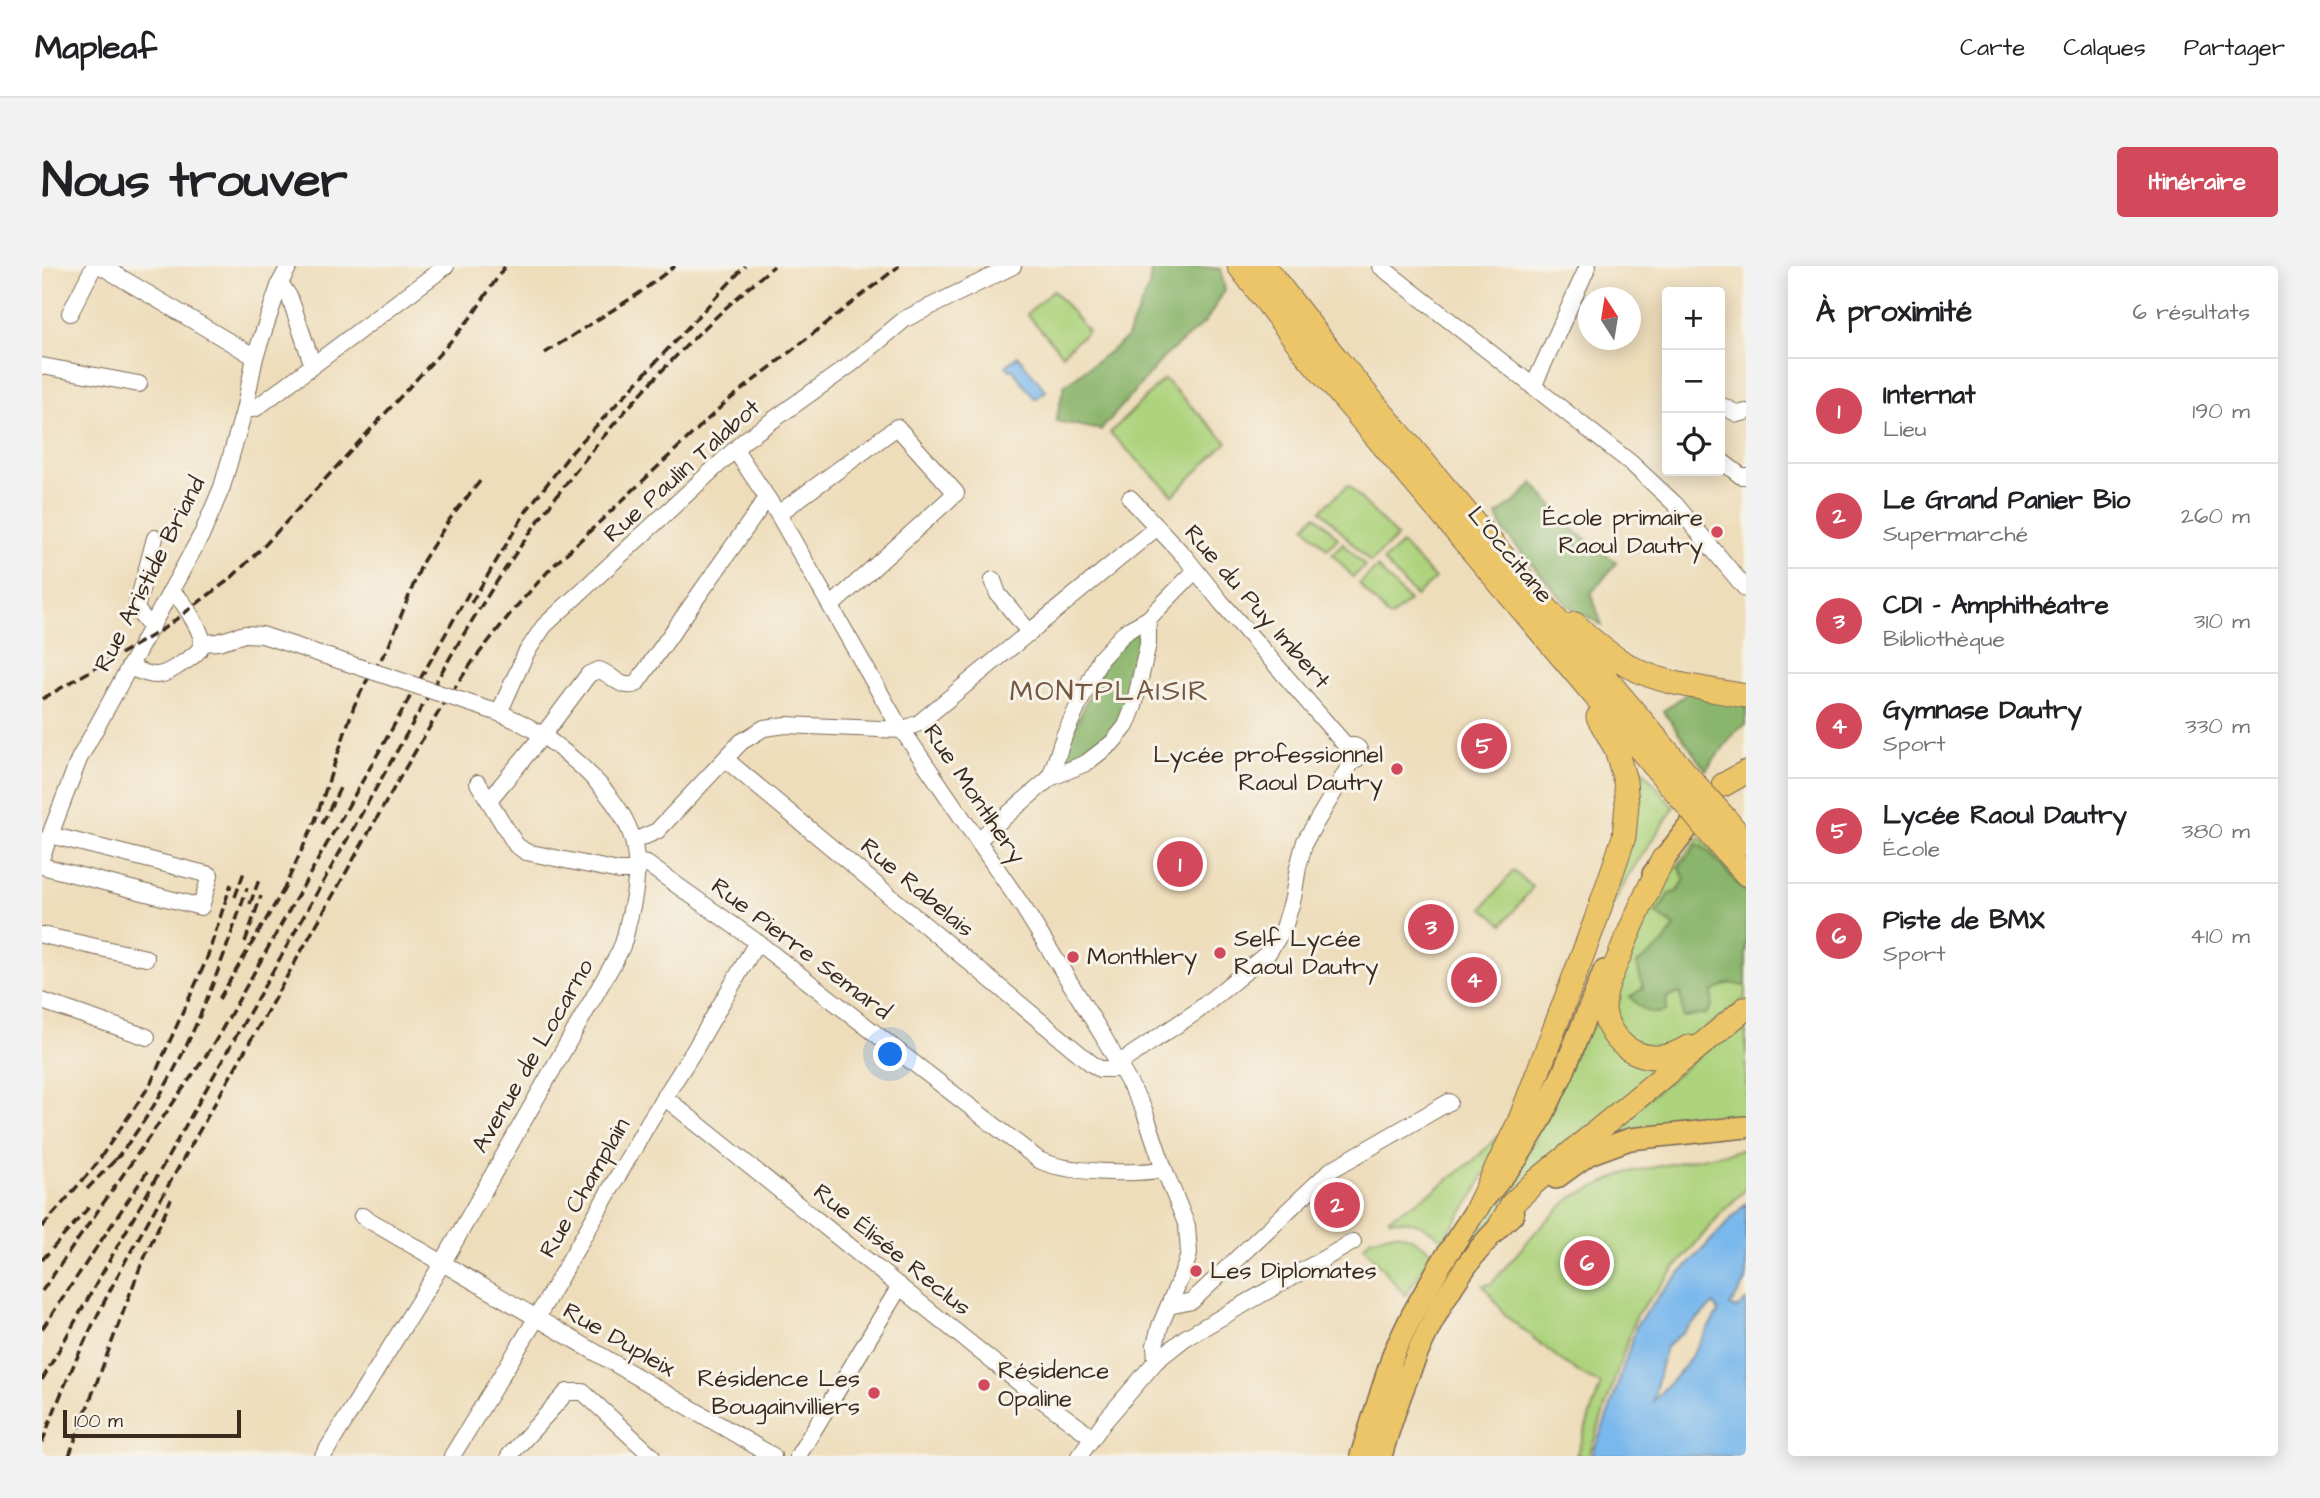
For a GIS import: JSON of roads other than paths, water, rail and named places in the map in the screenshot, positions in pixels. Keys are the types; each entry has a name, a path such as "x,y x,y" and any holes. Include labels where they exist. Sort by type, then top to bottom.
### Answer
{"highway":[{"name":"L'Occitane","path":"1239,266 1307,354 1537,628 1718,827 1746,874"},
{"name":"L'Occitane","path":"1264,266 1336,358 1510,562 1688,792"},
{"path":"1510,562 1587,635 1632,668 1662,679 1746,696"},
{"path":"1477,1208 1519,1122 1595,922 1625,827 1625,781 1611,738 1537,628"},
{"path":"1723,785 1746,772"},
{"name":"L'Occitane","path":"1718,827 1746,843"},
{"path":"1663,859 1633,920 1609,982 1604,1011 1607,1021 1622,1044 1637,1053 1653,1057 1670,1056 1714,1033"},
{"path":"1501,1224 1512,1204 1534,1183 1746,1008"}],"main road":[{"path":"1362,1456 1394,1352 1412,1315 1477,1208 1516,1160 1540,1121 1563,1073 1615,942 1637,898 1690,823 1723,785 1746,764"},
{"path":"1381,1456 1391,1418 1411,1365 1432,1322 1455,1283 1501,1224 1572,1166 1611,1144 1659,1135 1746,1127"}],"street":[{"path":"70,313 94,266"},
{"path":"101,266 255,357"},
{"name":"Rue Aristide Briand","path":"42,856 79,759 203,532 222,487 244,411 255,357 280,283 289,266"},
{"path":"244,411 256,408 446,266"},
{"name":"Rue Paulin Talabot","path":"493,711 544,626 745,440 850,365 905,319 1013,266"},
{"path":"1380,266 1631,463 1675,504 1746,589"},
{"path":"1533,387 1588,266"},
{"path":"280,283 290,298 313,366"},
{"path":"42,366 139,384"},
{"path":"1725,408 1738,414 1746,412"},
{"path":"778,514 897,427 956,493 831,607"},
{"name":"Rue Montlhery","path":"737,450 778,514 902,730 1025,910 1103,1036 1150,1125 1164,1169"},
{"path":"1725,464 1741,476 1746,476"},
{"path":"489,800 593,671 604,671 622,685 630,687 636,684 767,498"},
{"name":"Rue du Puy Imbert","path":"1119,1066 1196,1012 1268,953 1284,928 1305,841 1350,754 1185,558 1130,498"},
{"path":"634,841 657,831 741,742 764,728 786,725 902,730 919,723 1156,528"},
{"path":"151,627 136,609 155,538"},
{"path":"1050,778 1064,736 1100,659 1126,631 1149,619 1195,571"},
{"path":"993,580 998,594 1030,633"},
{"path":"129,667 148,674 166,673 201,650 200,632 180,597 170,592"},
{"path":"978,840 1050,778 1086,763 1112,743 1126,726 1134,706 1148,644 1149,619"},
{"name":"Avenue de Locarno","path":"202,643 218,642 245,634 262,635 523,723 565,752 611,798 624,816 634,841 636,889 622,945 442,1264 323,1456"},
{"name":"Rue Rabelais","path":"725,759 1100,1069 1110,1071 1119,1066"},
{"path":"478,783 516,845 526,852 619,871 637,867"},
{"path":"42,866 201,907 210,875 50,835"},
{"name":"Rue Pierre Semard","path":"637,867 647,864 757,942 1039,1160 1056,1167 1118,1172 1152,1172 1164,1169"},
{"path":"42,935 146,958"},
{"name":"Rue Champlain","path":"452,1456 536,1319 757,942"},
{"path":"42,1001 147,1037"},
{"path":"1080,1053 1095,1048 1103,1036"},
{"name":"Rue Élisée Reclus","path":"664,1097 1059,1415 1092,1437"},
{"path":"1169,1306 1192,1301 1331,1170 1449,1102"},
{"path":"1156,1361 1155,1345 1160,1326 1189,1254 1187,1226 1164,1169"},
{"name":"Rue Dupleix","path":"362,1216 773,1456"},
{"path":"1079,1456 1156,1361 1185,1338 1353,1242"},
{"path":"798,1456 900,1286"},
{"path":"509,1456 567,1392 583,1392 652,1456"}],"water":[{"path":"1018,356 1046,391 1035,399 1012,369 1006,366"},
{"path":"1746,1203 1746,1282 1730,1306 1736,1309 1746,1301 1746,1456 1592,1456 1637,1324 1658,1297","holes":["1714,1304 1719,1311 1685,1366 1653,1401 1665,1348"]}],"railway":[{"path":"42,699 163,629 230,579 265,545 444,349 472,316 505,266"},
{"path":"545,353 638,294 675,266"},
{"path":"471,603 527,510 571,453 745,266"},
{"path":"42,1380 441,673 511,560 589,454 632,404 724,310 774,266"},
{"path":"42,1443 81,1350 126,1260 403,772 473,661 551,568 725,403 899,266"},
{"path":"282,893 315,821 354,706 388,648 423,561 449,520 481,480"},
{"path":"42,1291 212,1047 471,589"},
{"path":"322,824 341,786"},
{"path":"235,897 244,872"},
{"path":"250,904 260,877"},
{"path":"42,1227 94,1167 150,1085 206,961 231,884"},
{"path":"219,999 287,884"},
{"path":"115,1160 159,1098 177,1065 222,960 247,888"},
{"path":"245,942 261,896"},
{"path":"87,1189 121,1154"},
{"path":"42,1329 147,1172"},
{"path":"69,1456 139,1270 171,1199"},
{"path":"42,1260 91,1205"}],"place":[{"name":"École primaire Raoul Dautry","path":"1717,532"},
{"name":"Lycée Raoul Dautry","path":"1484,746"},
{"name":"Lycée professionnel Raoul Dautry","path":"1397,769"},
{"name":"Internat","path":"1180,864"},
{"name":"CDI - Amphithéatre","path":"1431,927"},
{"name":"Self Lycée Raoul Dautry","path":"1220,953"},
{"name":"Monthlery","path":"1073,957"},
{"name":"Gymnase Dautry","path":"1474,980"},
{"name":"Le Grand Panier Bio","path":"1337,1205"},
{"name":"Piste de BMX","path":"1587,1263"},
{"name":"Les Diplomates","path":"1196,1271"},
{"name":"Résidence Opaline","path":"984,1385"},
{"name":"Résidence Les Bougainvilliers","path":"874,1393"}],"district":[{"name":"MONTPLAISIR","path":"1110,691"}]}
